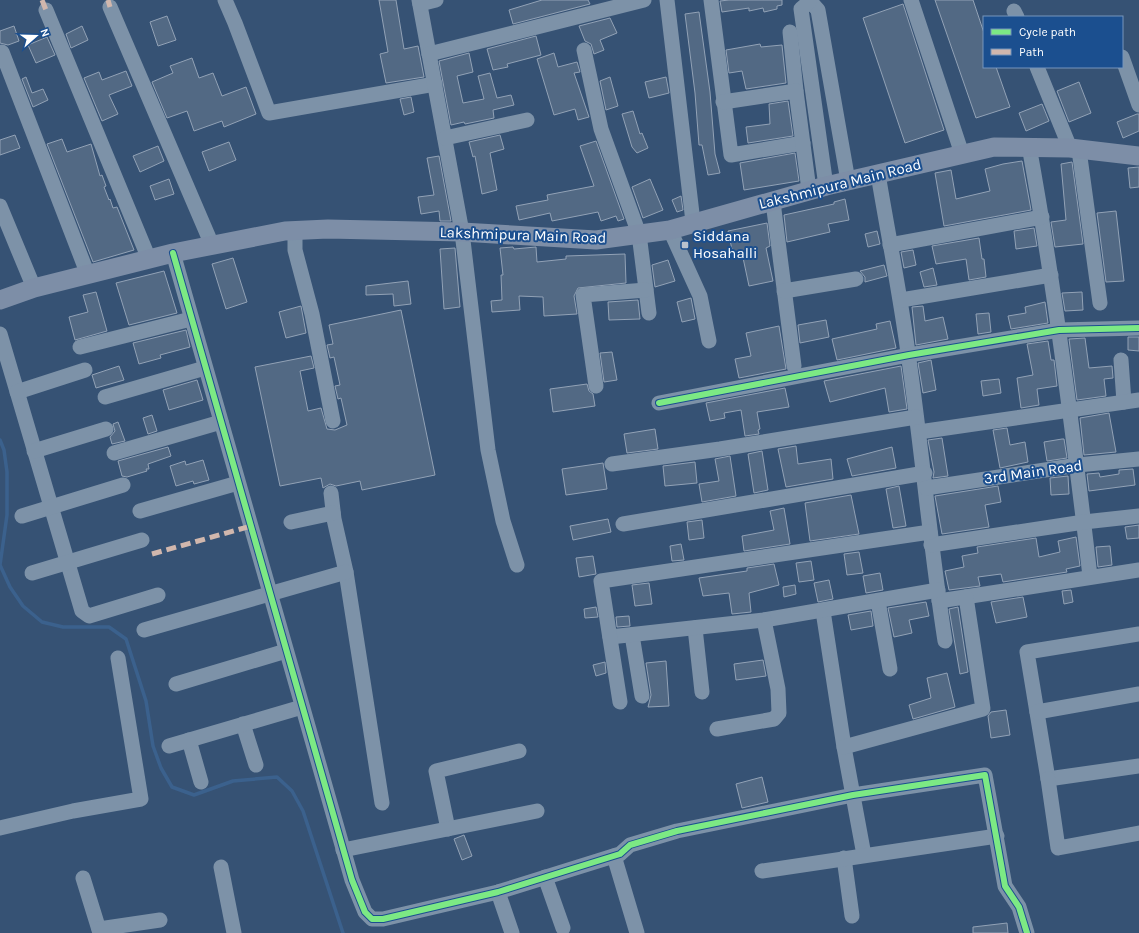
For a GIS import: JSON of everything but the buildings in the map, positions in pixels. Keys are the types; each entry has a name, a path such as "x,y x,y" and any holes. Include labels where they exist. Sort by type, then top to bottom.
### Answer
{"main road":[{"name":"Lakshmipura Main Road","path":"0,300 34,288 173,253 295,230 328,229 462,232 596,240 670,230 692,222 773,202 817,188 994,147 1029,146 1139,156"}],"street":[{"path":"225,0 269,113 435,84"},
{"path":"436,0 420,2 462,232 491,464 503,521 517,565"},
{"path":"429,54 644,0"},
{"path":"667,0 692,222"},
{"path":"711,0 731,155 803,143"},
{"path":"911,0 962,154"},
{"path":"817,188 801,9 809,1 818,10 848,181"},
{"path":"110,7 212,245"},
{"path":"46,10 149,259"},
{"path":"790,32 803,143 817,188"},
{"path":"584,50 601,129 639,234 650,313"},
{"path":"2,52 88,275"},
{"path":"1123,60 1139,105"},
{"path":"1037,68 1075,149 1100,302"},
{"path":"723,102 796,91"},
{"path":"445,138 526,120"},
{"path":"1029,146 1052,275 1068,410 1078,465 1090,576"},
{"path":"878,174 901,300 909,354 916,417 926,481 930,539 945,641"},
{"path":"773,202 794,366"},
{"path":"0,206 34,288"},
{"path":"890,245 1042,217"},
{"path":"295,230 295,250 312,314 332,421"},
{"path":"670,230 700,296 709,341"},
{"path":"173,253 343,850 352,880 365,912 372,918 383,919 498,892 620,854 630,846 677,831 853,795 986,775 1005,886 1019,907 1027,933"},
{"path":"901,300 1052,275"},
{"path":"784,291 856,279"},
{"path":"596,386 583,296 646,290"},
{"path":"80,347 191,318"},
{"path":"659,403 909,354 1059,330 1139,328"},
{"path":"0,334 82,611 89,616 158,595"},
{"path":"1121,360 1124,402"},
{"path":"105,397 205,368"},
{"path":"17,392 85,370"},
{"path":"919,432 1139,400"},
{"path":"612,464 728,448 916,417"},
{"path":"114,453 221,422"},
{"path":"34,451 106,428"},
{"name":"3rd Main Road","path":"623,524 926,481 1139,458"},
{"path":"140,511 238,483"},
{"path":"22,516 123,484"},
{"path":"331,493 333,513 346,572 382,803"},
{"path":"291,522 333,513"},
{"path":"620,702 601,581 930,539 1139,516"},
{"path":"32,573 142,540"},
{"path":"610,637 764,620 878,601 938,596 966,597 1090,576 1139,570"},
{"path":"144,630 346,572"},
{"path":"844,747 983,709 966,597"},
{"path":"878,601 890,669"},
{"path":"823,610 844,747 864,855"},
{"path":"717,729 774,719 779,713 778,689 764,620"},
{"path":"695,628 702,692"},
{"path":"1139,634 1027,652 1058,848 1139,833"},
{"path":"632,635 642,696"},
{"path":"176,684 286,651"},
{"path":"0,828 73,811 141,799 118,658"},
{"path":"1037,712 1139,694"},
{"path":"169,746 302,707"},
{"path":"243,724 256,765"},
{"path":"189,740 201,782"},
{"path":"448,829 436,771 519,751"},
{"path":"1048,779 1139,766"},
{"path":"343,850 536,811"},
{"path":"762,871 997,836"},
{"path":"614,856 637,933"},
{"path":"844,858 852,916"},
{"path":"221,867 234,933"},
{"path":"545,877 563,928"},
{"path":"83,878 99,931 160,920"},
{"path":"498,892 512,933"}],"waterway":[{"path":"0,440 4,450 7,472 7,515 0,565 10,587 23,606 42,622 63,627 109,627 126,639 146,701 153,746 161,768 172,787 194,795 233,781 277,777 292,791 303,811 343,933"}],"marked path":[{"path":"42,0 46,10"},
{"path":"108,0 110,7"},
{"path":"152,554 251,526"}],"cycle path":[{"path":"173,253 352,880 365,912 372,919 383,919 498,892 620,854 630,845 677,831 853,795 985,775 1005,886 1019,907 1027,933"},
{"path":"659,403 909,355 1059,330 1139,328"}],"place":[{"name":"Siddana Hosahalli","path":"685,245"}]}
